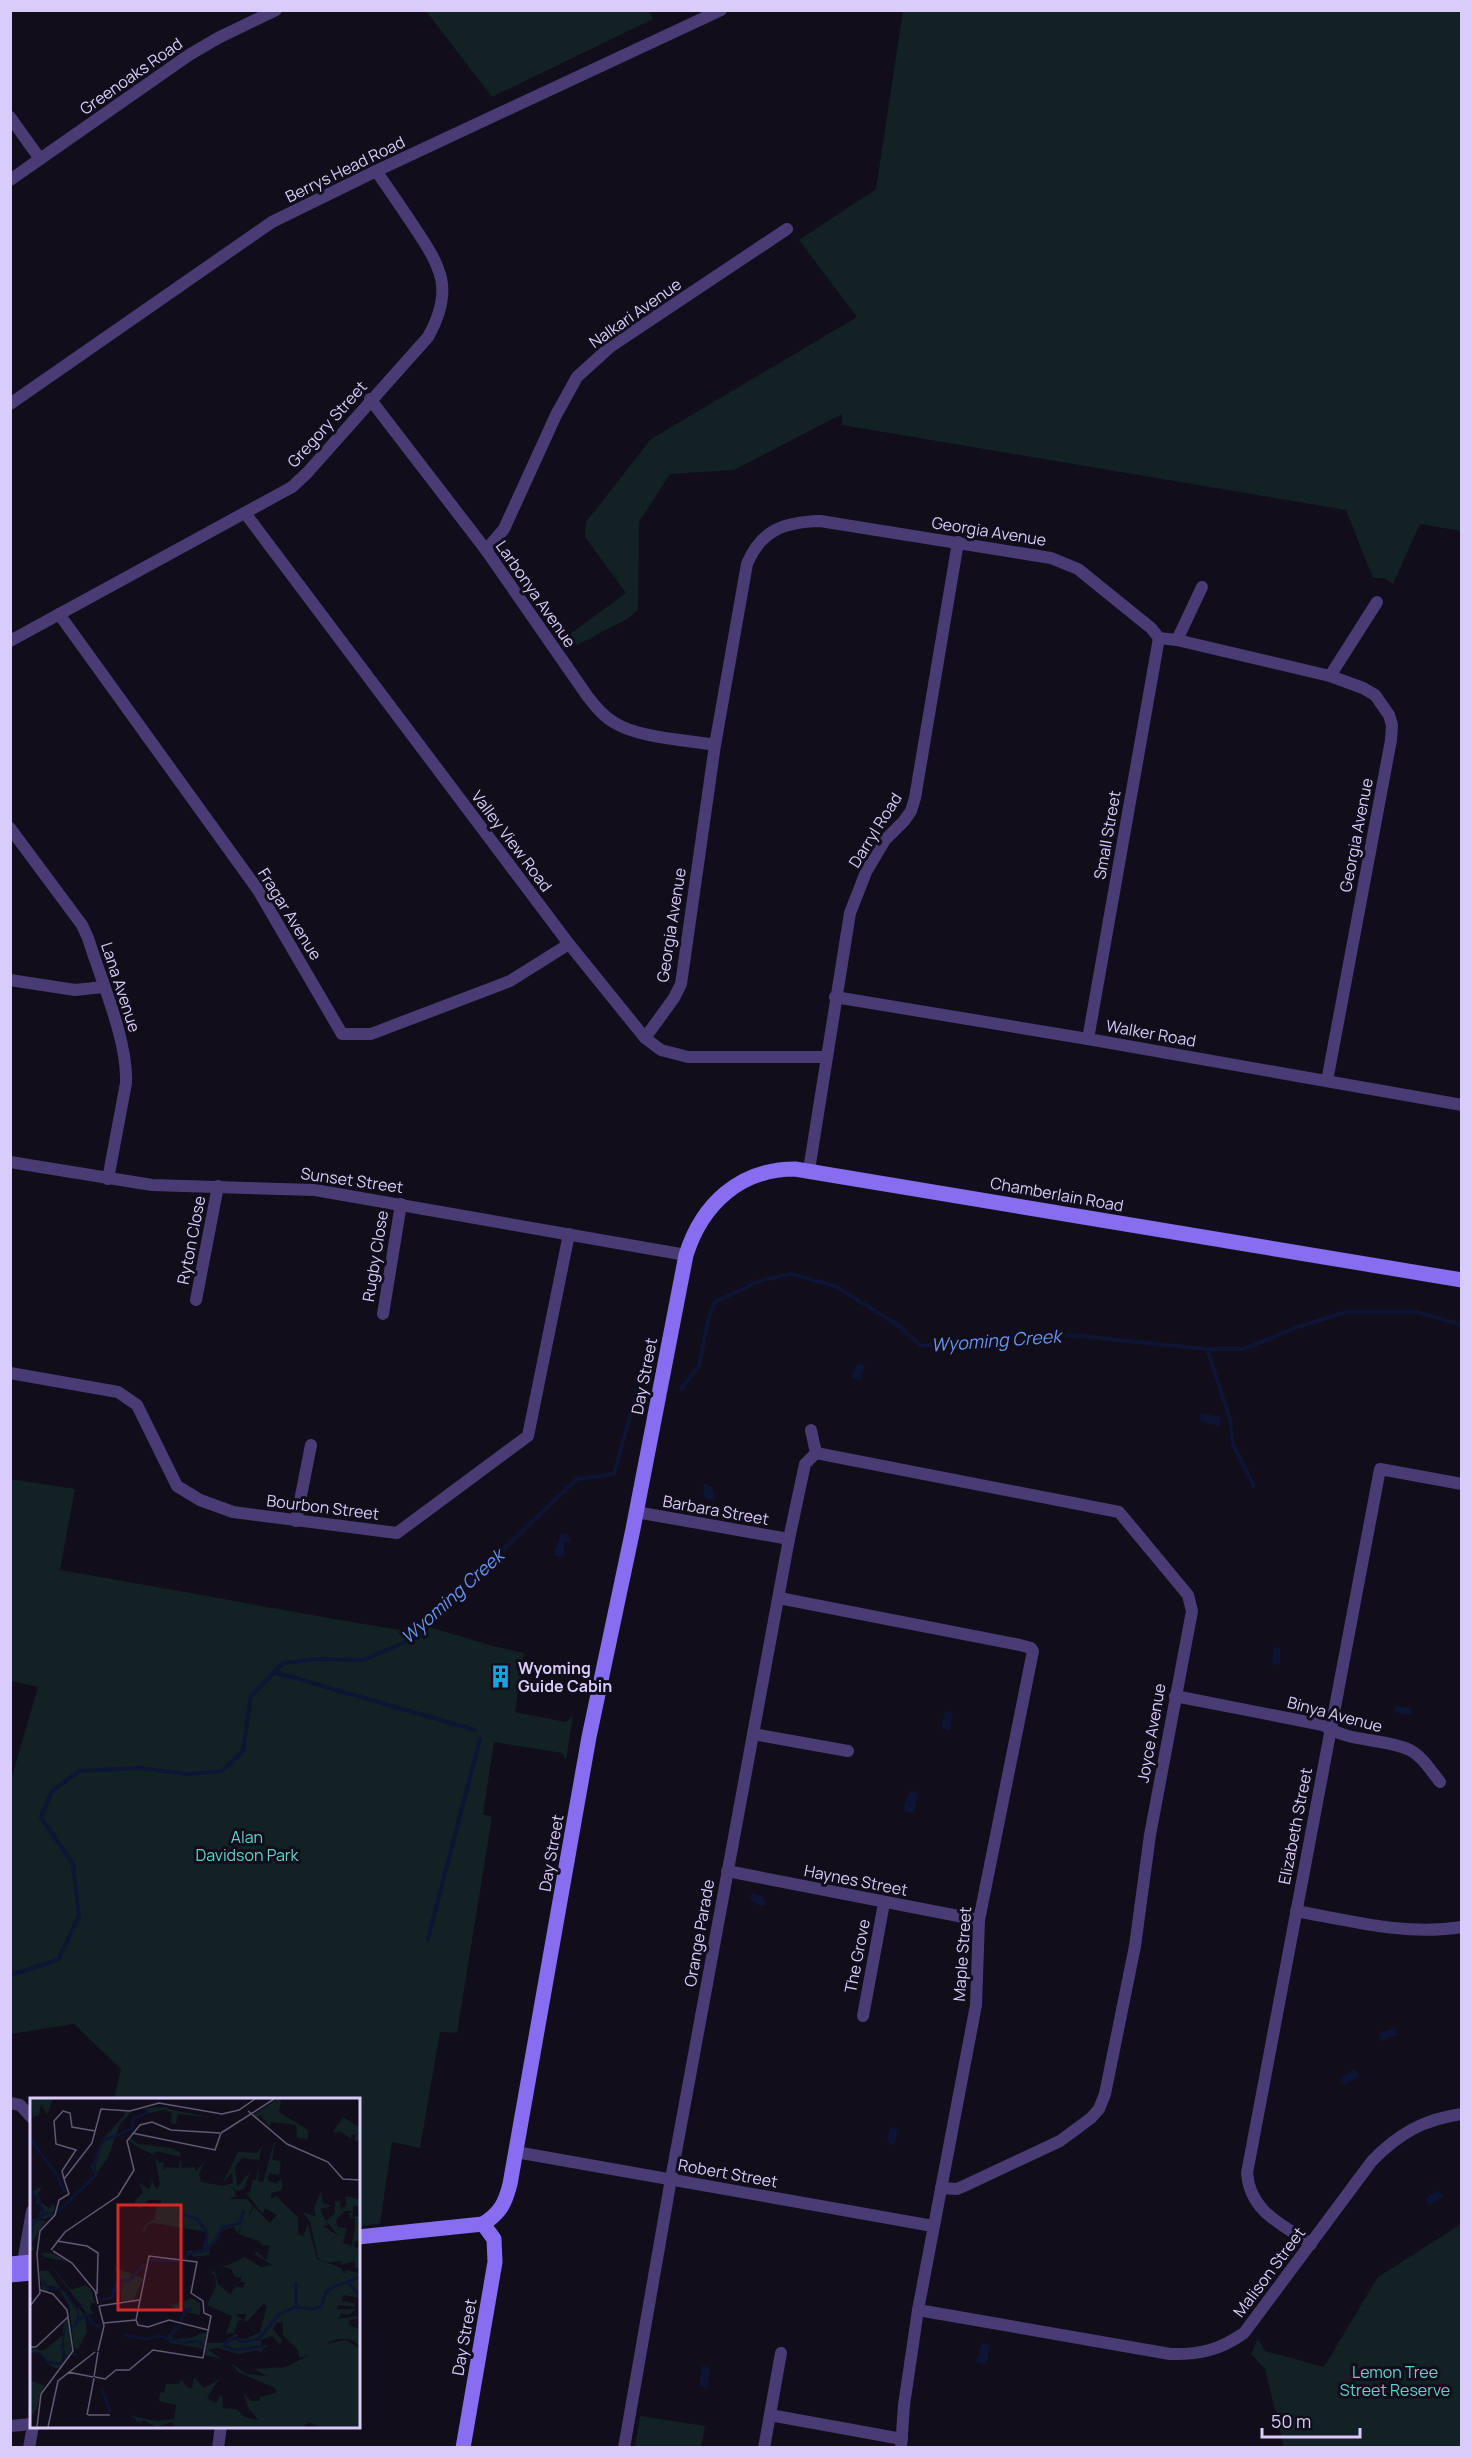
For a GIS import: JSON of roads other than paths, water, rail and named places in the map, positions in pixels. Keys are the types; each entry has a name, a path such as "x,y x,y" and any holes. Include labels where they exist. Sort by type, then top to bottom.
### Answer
{"street":[{"name":"Greenoaks Road","path":"10,180 189,55 276,10"},
{"name":"Berrys Head Road","path":"10,404 272,222 721,10"},
{"path":"10,117 40,159"},
{"name":"Gregory Street","path":"10,641 276,496 299,480 428,337 435,323 443,291 437,262 376,171"},
{"name":"Nalkari Avenue","path":"486,550 504,529 551,424 577,377 610,347 787,229"},
{"name":"Larbonya Avenue","path":"370,399 486,550 568,669 603,714 616,724 644,733 715,745"},
{"name":"Valley View Road","path":"245,513 569,944 645,1038 662,1050 688,1057 826,1057"},
{"name":"Georgia Avenue","path":"645,1038 674,998 681,984 715,745 747,564 753,550 766,535 789,524 820,521 1035,553 1066,563 1087,576 1151,628 1159,638 1177,640 1330,676 1375,695 1389,715 1392,725 1327,1081"},
{"name":"Darryl Road","path":"809,1170 850,913 858,891 885,840 904,821 915,798 958,542"},
{"path":"1177,640 1202,587"},
{"path":"1330,676 1377,602"},
{"name":"Fragar Avenue","path":"59,614 258,890 342,1034 372,1034 510,981 569,944"},
{"name":"Small Street","path":"1088,1039 1159,638"},
{"name":"Lana Avenue","path":"10,828 82,925 120,1039 127,1067 124,1100 108,1179"},
{"path":"10,980 75,990 103,987"},
{"name":"Walker Road","path":"835,997 1461,1105"},
{"name":"Sunset Street","path":"10,1162 152,1185 315,1190 686,1255"},
{"name":"Chamberlain Road","path":"686,1255 697,1225 706,1212 728,1191 740,1183 782,1169 809,1170 1461,1280"},
{"name":"Ryton Close","path":"196,1300 218,1186"},
{"name":"Rugby Close","path":"383,1314 401,1204"},
{"name":"Bourbon Street","path":"10,1373 118,1392 137,1405 177,1486 200,1500 233,1512 397,1533 528,1436 569,1234"},
{"name":"Day Street","path":"463,2448 495,2262 494,2239 483,2224 498,2214 506,2202 589,1737 686,1255"},
{"path":"811,1430 816,1453"},
{"path":"296,1521 311,1445"},
{"name":"Orange Parade","path":"624,2448 789,1539 805,1464 816,1453"},
{"name":"Joyce Avenue","path":"816,1453 1119,1512 1188,1595 1191,1602 1192,1611 1174,1696 1150,1835 1135,1946 1099,2109 1075,2130 1040,2152 957,2189 941,2188"},
{"name":"Elizabeth Street","path":"1311,2244 1262,2210 1253,2200 1248,2188 1247,2173 1380,1469 1461,1484"},
{"name":"Barbara Street","path":"636,1512 789,1539"},
{"name":"Maple Street","path":"779,1598 1031,1648 1034,1655 979,1920 976,2004 918,2310 904,2404 902,2443"},
{"name":"Binya Avenue","path":"1174,1696 1323,1725 1338,1734 1409,1750 1426,1764 1440,1782"},
{"path":"753,1734 848,1751"},
{"name":"Haynes Street","path":"727,1871 979,1920"},
{"name":"The Grove","path":"863,2016 884,1903"},
{"path":"1296,1911 1400,1929 1423,1931 1461,1927"},
{"path":"10,2103 20,2105 30,2116"},
{"name":"Malison Street","path":"918,2310 1170,2354 1208,2352 1227,2345 1244,2333 1372,2161 1386,2146 1403,2133 1425,2122 1461,2114"},
{"name":"Robert Street","path":"516,2152 933,2226"},
{"path":"22,2269 30,2223"},
{"path":"360,2237 483,2224"},
{"path":"764,2448 781,2353"},
{"path":"770,2415 902,2443"},
{"path":"10,2426 30,2426"},
{"path":"29,2448 32,2428"},
{"path":"218,2448 221,2428"}],"water":[{"path":"858,1363 865,1366 860,1381 851,1376"},
{"path":"1201,1413 1221,1417 1220,1426 1200,1421"},
{"path":"705,1483 712,1487 715,1498 710,1500 705,1498 703,1487"},
{"path":"561,1533 567,1534 571,1542 569,1544 565,1541 564,1556 559,1557 554,1555"},
{"path":"1274,1647 1280,1648 1280,1665 1272,1664"},
{"path":"1395,1706 1411,1708 1412,1715 1394,1712"},
{"path":"945,1711 953,1713 950,1730 941,1728"},
{"path":"910,1791 918,1792 914,1813 905,1811 904,1805"},
{"path":"754,1893 763,1897 766,1905 762,1906 751,1901 750,1896"},
{"path":"1395,2028 1398,2035 1381,2041 1378,2033"},
{"path":"1355,2069 1360,2076 1345,2085 1340,2078"},
{"path":"890,2127 897,2129 896,2142 893,2145 889,2144 887,2139"},
{"path":"1438,2190 1443,2197 1429,2206 1425,2199"},
{"path":"982,2343 990,2345 987,2361 984,2364 976,2362"},
{"path":"702,2366 711,2368 707,2389 699,2385"}],"waterway":[{"name":"Wyoming Creek","path":"681,1389 699,1366 708,1320 715,1302 762,1280 791,1274 835,1286 898,1325 921,1346 1021,1334 1050,1333 1207,1349 1244,1349 1300,1326 1347,1312 1418,1312 1462,1325"},
{"path":"1207,1349 1230,1419 1233,1445 1254,1486"},
{"name":"Wyoming Creek","path":"10,1975 58,1960 79,1916 73,1864 41,1817 52,1791 79,1771 139,1768 187,1774 222,1771 243,1751 251,1696 283,1663 319,1659 363,1660 408,1641 577,1479 614,1474 639,1383"},
{"path":"274,1672 475,1730"},
{"path":"428,1939 480,1739"}],"place":[{"name":"Wyoming Guide Cabin","path":"500,1677"}],"park label":[{"name":"Alan Davidson Park","path":"247,1846"},
{"name":"Lemon Tree Street Reserve","path":"1395,2381"}]}
